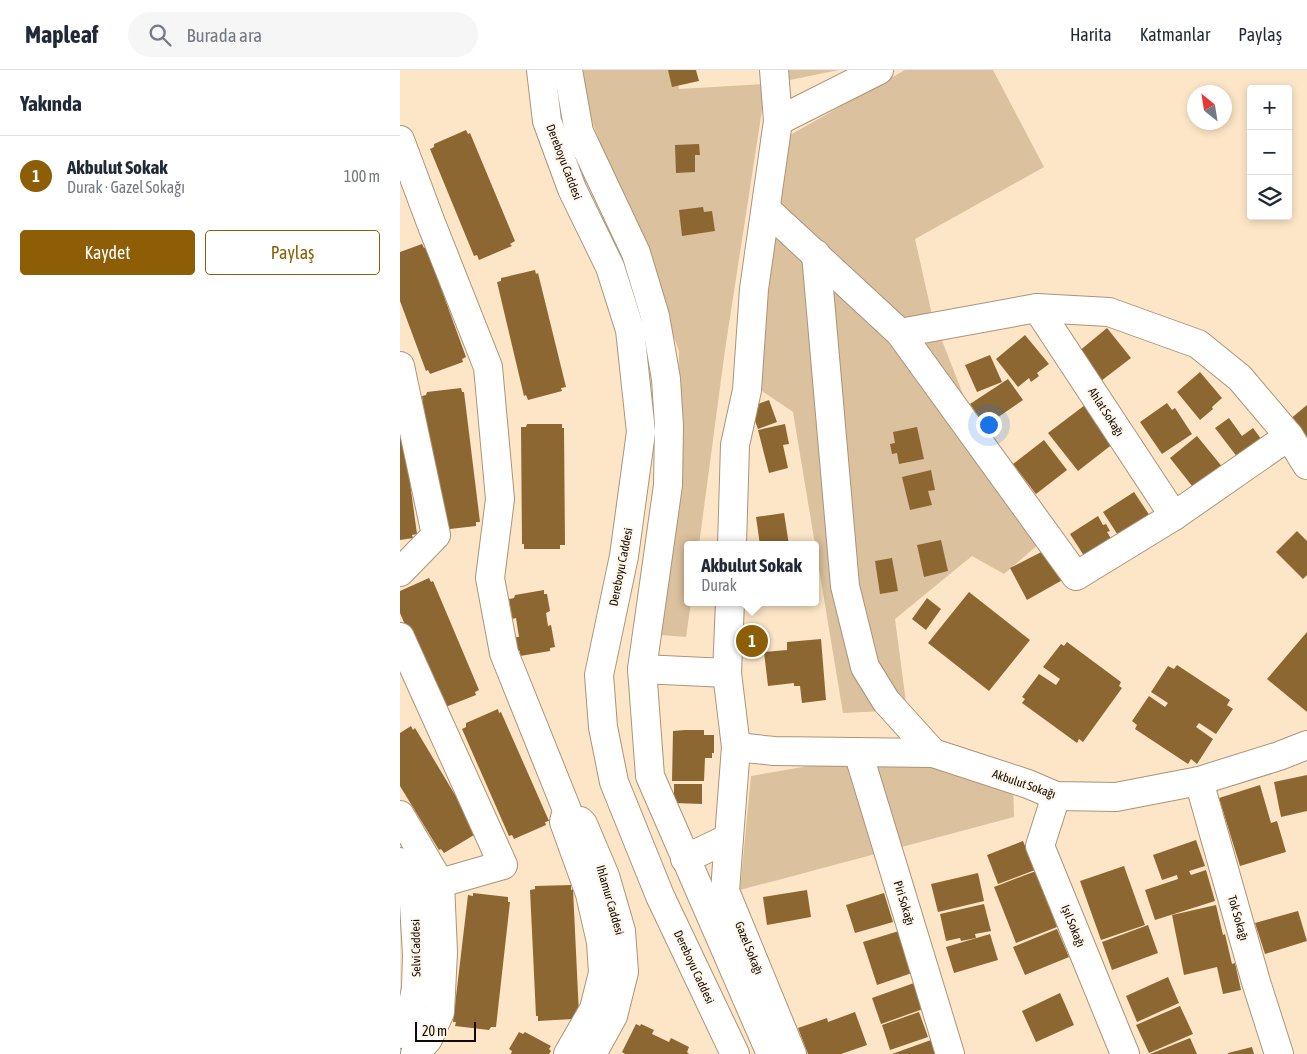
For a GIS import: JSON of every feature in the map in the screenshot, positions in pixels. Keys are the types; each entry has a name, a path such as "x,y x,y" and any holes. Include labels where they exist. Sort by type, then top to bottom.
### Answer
{"street":[{"name":"Dereboyu Caddesi","path":"542,70 547,121 572,188 610,267 630,330 641,432 624,556 599,675 603,727 614,782 660,896 735,1054"},
{"name":"Dereboyu Caddesi","path":"568,70 579,132 636,252 655,316 666,378 669,426 668,485 642,669 650,776 771,1054"},
{"path":"732,541 735,444 747,390 754,289 778,120 774,70"},
{"path":"778,120 879,70"},
{"path":"400,140 430,223 488,367 500,498 490,578 504,653 567,810 564,822 590,894 601,942 603,974 594,1009 568,1054"},
{"path":"766,209 900,333 1076,576 1174,516 1289,436"},
{"path":"816,254 845,586 865,667 886,701 933,753"},
{"path":"900,333 1037,308 1109,312 1198,344 1240,378 1289,436 1307,465"},
{"name":"Ahlat Sokağı","path":"1037,308 1174,516"},
{"path":"400,366 436,535 400,572"},
{"name":"Gazel Sokağı","path":"730,606 727,673 736,747 725,891 792,1054"},
{"path":"400,637 503,865 440,884"},
{"path":"599,675 642,669 727,673"},
{"name":"Akbulut Sokağı","path":"736,747 774,751 933,753 1028,784 1056,796 1116,797 1199,781 1279,756 1307,745"},
{"name":"Piri Sokağı","path":"858,752 950,1054"},
{"name":"Tok Sokağı","path":"1199,781 1256,982 1279,1054"},
{"name":"Işıl Sokağı","path":"1056,796 1040,846 1125,1054"},
{"name":"Ihlamur Caddesi","path":"567,810 583,824 605,876 621,930 624,972 613,1016 592,1054"},
{"path":"400,815 440,884 443,952 440,1012 428,1039 415,1054"},
{"path":"685,859 729,838"},
{"name":"Selvi Caddesi","path":"400,862 413,887 416,955 416,988 409,1025 400,1034"}],"shaded area":[{"path":"578,70 676,70 679,89 766,84 725,350 700,541 684,541 684,606 690,606 686,637 647,634 677,468 679,351 628,213 581,94"},
{"path":"784,70 839,70 785,81"},
{"path":"905,70 993,70 1044,167 915,239 932,315 988,458 1047,537 1004,574 972,556 895,619 907,710 843,713 819,569 819,541 814,541 793,412 746,380 790,135"},
{"path":"890,752 1013,783 1014,817 740,890 751,776"}],"building":[{"path":"668,70 696,70 699,81 672,87"},
{"path":"466,130 468,134 470,133 515,241 510,244 512,246 479,260 477,255 474,256 430,149 434,147 434,144"},
{"path":"699,144 700,155 695,155 695,172 676,173 675,145"},
{"path":"703,207 704,212 712,211 715,231 682,236 679,210"},
{"path":"422,244 424,248 426,247 466,357 462,359 463,362 430,374 428,370 426,371 400,301 400,252"},
{"path":"535,270 536,274 538,273 566,387 561,388 562,391 528,400 526,395 524,396 497,282 501,281 501,278"},
{"path":"1107,328 1131,358 1101,381 1078,352"},
{"path":"1025,335 1049,364 1037,373 1039,376 1031,382 1029,378 1018,387 996,359"},
{"path":"990,355 1002,382 977,392 965,365"},
{"path":"1200,372 1222,398 1200,420 1177,392"},
{"path":"1008,379 1023,400 985,426 970,404"},
{"path":"461,388 462,392 464,392 480,522 476,522 476,526 441,530 438,525 422,396 426,395 427,392"},
{"path":"769,400 777,422 758,429 750,407"},
{"path":"1167,403 1172,410 1175,408 1192,434 1162,454 1140,422"},
{"path":"1085,405 1114,443 1078,471 1048,433"},
{"path":"1307,405 1307,453 1283,425"},
{"path":"400,410 417,534 412,535 413,538 400,540"},
{"path":"1229,418 1242,436 1253,428 1262,440 1238,458 1215,428"},
{"path":"527,424 562,424 562,428 564,428 565,545 560,545 560,549 524,549 524,544 522,544 521,427 526,427"},
{"path":"785,424 789,444 783,445 788,468 769,473 758,430"},
{"path":"917,427 924,459 899,464 897,453 892,454 890,444 895,443 893,432"},
{"path":"1197,436 1224,469 1196,491 1170,458"},
{"path":"1044,440 1067,470 1036,494 1013,464"},
{"path":"931,470 935,490 928,491 932,505 910,510 902,477"},
{"path":"1134,492 1154,522 1123,543 1103,512"},
{"path":"784,513 788,541 759,541 756,517"},
{"path":"1098,516 1103,525 1106,524 1110,531 1107,532 1117,548 1090,565 1070,534"},
{"path":"1297,531 1307,541 1307,575 1303,579 1276,552"},
{"path":"941,540 948,571 924,577 917,545"},
{"path":"1049,548 1066,578 1027,600 1010,568"},
{"path":"892,558 898,591 880,594 875,561"},
{"path":"429,578 431,582 433,581 479,690 475,692 476,695 443,708 439,705 400,613 400,591"},
{"path":"544,590 544,594 547,594 550,611 546,613 548,626 551,625 555,647 550,648 550,651 520,656 520,651 517,651 515,637 519,637 516,618 512,619 509,599 514,598 515,595"},
{"path":"969,592 1030,640 989,691 928,643"},
{"path":"927,598 941,609 926,630 912,619"},
{"path":"1307,632 1307,712 1267,679"},
{"path":"821,639 826,700 802,703 800,686 794,686 794,683 768,686 764,652 787,650 787,642"},
{"path":"1067,642 1121,682 1119,686 1122,688 1083,742 1079,739 1077,743 1022,703 1025,699 1022,697 1039,674 1056,685 1060,679 1043,667 1061,644 1064,646"},
{"path":"1177,665 1230,700 1227,705 1233,709 1216,734 1199,723 1196,727 1213,739 1197,764 1191,759 1188,764 1135,729 1137,725 1132,721 1149,696 1165,707 1168,703 1151,692 1168,666 1174,669"},
{"path":"498,709 549,821 545,822 546,825 514,839 512,835 509,836 462,729 466,727 466,723"},
{"path":"411,726 413,730 415,728 476,830 472,832 474,835 444,853 441,849 439,850 400,786 400,733"},
{"path":"704,730 704,735 714,735 714,753 712,753 712,758 705,758 704,781 672,781 673,731"},
{"path":"1307,775 1307,811 1281,817 1274,782"},
{"path":"674,784 702,784 702,804 674,803"},
{"path":"1260,785 1271,823 1277,821 1286,852 1240,866 1219,798"},
{"path":"1196,840 1205,866 1189,871 1191,875 1206,870 1215,901 1155,920 1145,890 1178,879 1177,875 1162,880 1153,855"},
{"path":"1023,841 1035,870 998,884 987,855"},
{"path":"1124,866 1145,925 1101,940 1080,881"},
{"path":"1036,871 1057,927 1016,943 994,887"},
{"path":"978,873 984,901 938,912 931,884"},
{"path":"571,885 571,890 573,889 579,1015 574,1016 573,1019 538,1021 538,1016 536,1016 530,890 535,889 535,886"},
{"path":"807,890 811,917 767,925 763,897"},
{"path":"473,893 508,897 508,902 510,902 496,1027 491,1027 489,1030 455,1026 456,1022 453,1022 468,895 473,896"},
{"path":"884,893 893,922 855,933 846,905"},
{"path":"984,904 991,931 975,934 976,938 961,941 960,938 946,941 940,914"},
{"path":"1216,905 1232,964 1235,963 1241,990 1223,994 1217,967 1184,975 1172,915"},
{"path":"1298,911 1307,941 1265,954 1255,923"},
{"path":"1148,925 1158,953 1112,970 1102,942"},
{"path":"1057,929 1069,957 1025,975 1013,947"},
{"path":"899,931 912,973 877,985 863,942"},
{"path":"990,934 998,960 954,973 946,947"},
{"path":"1168,977 1179,1003 1137,1022 1126,996"},
{"path":"914,983 923,1009 881,1024 872,998"},
{"path":"1060,993 1074,1025 1036,1042 1022,1011"},
{"path":"1180,1006 1193,1034 1149,1053 1136,1025"},
{"path":"855,1012 867,1045 841,1054 808,1054 798,1028 827,1018 828,1022"},
{"path":"919,1012 928,1037 890,1050 882,1025"},
{"path":"636,1024 640,1026 641,1024 654,1030 652,1034 669,1042 671,1038 689,1047 687,1052 689,1054 625,1054 622,1052"},
{"path":"519,1032 523,1034 525,1032 551,1046 549,1049 551,1051 549,1054 511,1054 512,1051 509,1049"},
{"path":"1190,1038 1197,1054 1150,1054"},
{"path":"931,1040 936,1054 892,1054"},
{"path":"1252,1047 1254,1054 1228,1054 1228,1053"}],"place":[{"name":"Akbulut Sokak","path":"752,641"}]}
